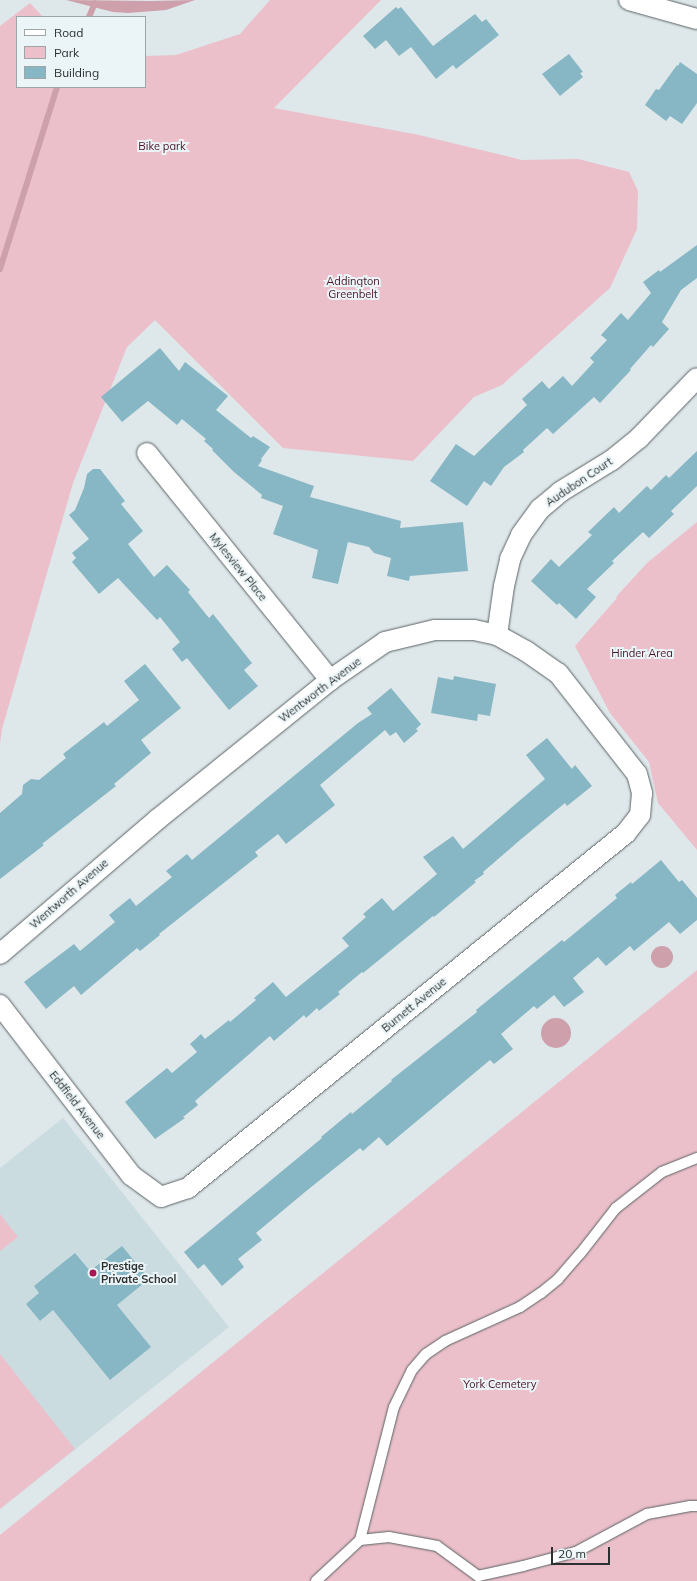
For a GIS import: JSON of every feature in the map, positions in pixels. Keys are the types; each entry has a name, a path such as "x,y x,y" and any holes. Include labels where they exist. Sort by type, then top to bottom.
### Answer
{"street":[{"path":"629,0 697,19"},
{"name":"Audubon Court","path":"498,634 504,586 510,559 521,535 540,509 560,492 612,460 640,438 697,378"},
{"name":"Mylesview Place","path":"147,454 330,680"},
{"name":"Wentworth Avenue","path":"0,954 158,819 330,680 385,642 435,630 474,630 498,634 558,673 638,774 642,793"},
{"name":"Burnett Avenue","path":"161,1197 188,1188 626,833 640,815 642,793"},
{"name":"Eddfield Avenue","path":"0,1005 131,1175 161,1197"}],"lane":[{"path":"316,1581 360,1540 394,1407 412,1370 426,1354 445,1341 520,1307 541,1293 558,1279 616,1208 662,1172 697,1158"},
{"path":"360,1540 389,1537 437,1546 478,1578 576,1552 647,1514 697,1506"}],"shaded area":[{"path":"66,0 195,0 166,10 128,13 113,12"},
{"path":"662,946 666,947 672,953 672,961 666,967 662,968 658,967 652,961 651,957 652,953 658,947"},
{"path":"556,1018 566,1023 571,1033 566,1043 556,1048 546,1043 541,1033 546,1023"},
{"name":"Prestige Private School","path":"63,1118 229,1327 0,1509 0,1168"}],"green space":[{"name":"Addington Greenbelt","path":"270,0 381,0 274,108 419,135 522,160 578,159 629,172 638,191 637,229 610,288 502,385 474,397 413,461 283,448 155,320 127,347 73,483 2,729 0,744 0,26 30,3 42,16 16,16 16,88 146,88 146,56 176,55 240,34"},
{"name":"Hinder Area","path":"697,522 697,850 658,803 649,762 610,713 575,646 647,563"},
{"name":"York Cemetery","path":"697,970 697,1581 0,1581 0,1535"},
{"path":"0,1214 18,1237 0,1251"},
{"path":"0,1354 75,1449 0,1509"}],"building":[{"path":"396,7 398,9 401,7 433,46 475,14 482,22 486,19 499,35 456,69 453,65 436,79 411,47 399,56 386,40 375,49 363,36"},
{"path":"569,54 583,72 580,73 583,77 560,96 542,74"},
{"path":"680,62 697,74 697,103 682,124 670,116 666,121 645,105 656,89 659,90"},
{"path":"697,245 697,278 681,290 662,322 669,329 653,347 651,345 630,369 631,370 600,403 594,397 553,434 547,428 523,450 524,452 504,467 491,486 484,481 467,506 430,481 456,444 474,456 527,405 522,399 542,381 549,389 563,376 572,386 594,362 590,358 607,340 601,335 621,313 628,320 651,293 643,282 659,270 660,272"},
{"path":"160,348 179,371 185,362 228,396 216,410 251,438 253,436 270,447 261,459 262,460 258,466 314,486 310,497 401,521 400,528 463,522 468,571 410,576 409,581 387,576 391,558 374,553 369,547 348,542 338,584 312,578 318,550 273,534 283,506 261,498 262,495 234,472 212,450 213,449 204,441 206,439 182,419 177,425 148,401 122,422 101,397"},
{"path":"697,451 697,486 671,511 674,514 649,538 643,532 612,561 614,563 587,589 596,597 576,619 559,603 557,605 531,581 551,559 559,567 592,535 588,532 614,507 619,513 647,486 651,490 666,475 669,478"},
{"path":"93,469 100,469 125,501 121,504 143,531 128,544 154,577 167,565 190,590 188,592 209,618 213,614 252,663 244,670 258,686 229,710 187,658 182,662 172,649 180,642 160,617 157,620 118,578 99,594 72,562 76,558 72,553 89,539 69,515 75,510 84,488 87,474"},
{"path":"145,664 181,708 141,740 151,753 114,784 116,786 0,879 0,813 22,794 23,785 31,779 39,780 66,758 63,754 104,722 107,726 139,700 124,681"},
{"path":"454,676 496,684 490,716 478,714 477,721 431,713 438,677 453,680"},
{"path":"391,688 421,724 416,729 418,731 404,743 396,732 390,736 385,730 320,785 335,805 286,844 278,834 255,852 258,856 159,934 160,935 140,951 137,948 81,995 74,986 46,1009 24,982 74,944 80,951 115,922 109,915 130,898 136,906 172,877 166,871 187,854 192,860 358,723 372,714 367,708"},
{"path":"547,738 572,769 575,765 592,786 567,806 565,803 520,840 483,872 484,874 474,881 476,882 434,917 433,916 363,973 362,972 338,992 340,994 319,1011 317,1008 306,1018 304,1015 274,1041 270,1036 195,1101 198,1105 183,1117 185,1118 155,1139 125,1102 167,1068 172,1073 197,1052 190,1044 201,1034 205,1039 229,1020 230,1022 256,1000 254,998 273,982 286,997 349,946 342,938 366,917 363,914 382,898 393,911 437,874 423,857 453,836 463,849 545,779 526,755"},
{"path":"661,860 679,882 682,880 697,898 697,920 680,934 669,922 634,951 630,946 606,966 598,957 573,978 584,992 564,1007 554,995 537,1009 534,1006 501,1034 513,1049 494,1064 490,1060 387,1146 379,1137 363,1151 360,1148 305,1192 256,1233 262,1240 238,1259 244,1267 222,1286 204,1264 198,1269 184,1252 322,1138 321,1137 351,1112 352,1114 392,1081 391,1080 477,1012 476,1010 562,940 564,942 617,898 615,895 631,882 632,884"},
{"path":"122,1246 149,1279 117,1305 151,1347 110,1380 53,1310 40,1321 26,1304 39,1293 34,1286 75,1253 90,1271"}],"waterway":[{"path":"89,16 95,3"},
{"path":"0,269 57,88"}],"place":[{"name":"Prestige Private School","path":"93,1273"}],"park label":[{"name":"Bike park","path":"162,146"}]}
